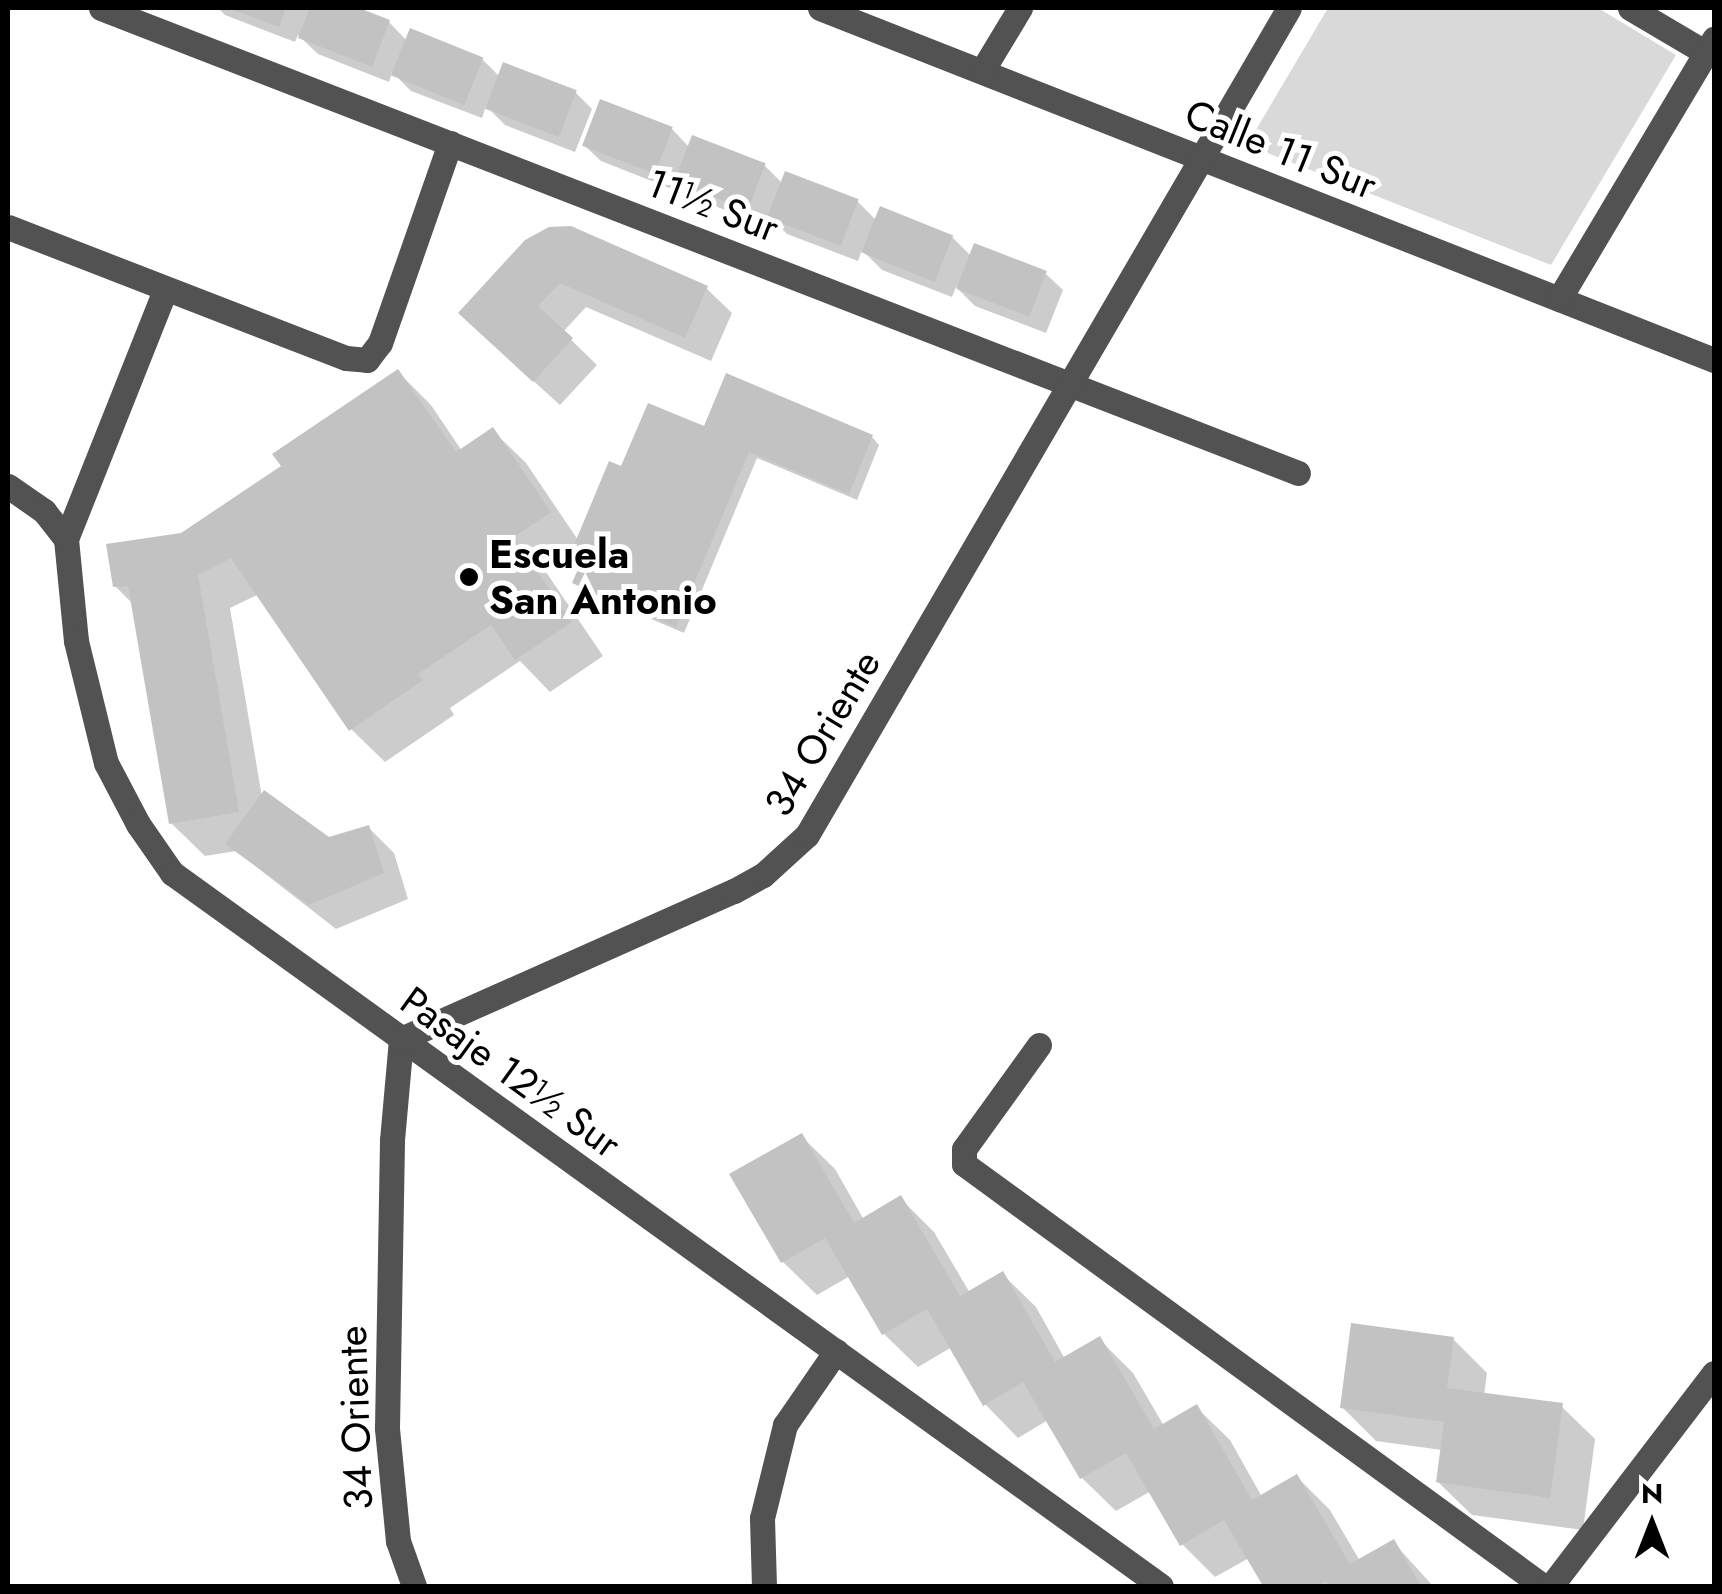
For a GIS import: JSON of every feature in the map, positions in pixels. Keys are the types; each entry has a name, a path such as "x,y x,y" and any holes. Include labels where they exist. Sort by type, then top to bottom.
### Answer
{"street":[{"name":"11½ Sur","path":"101,8 1298,472"},
{"name":"Calle 11 Sur","path":"820,8 1714,360"},
{"path":"982,71 1020,8"},
{"name":"34 Oriente","path":"414,1586 398,1540 387,1428 392,1140 401,1039 734,891 788,855 823,814 1066,384 1290,8"},
{"path":"1559,299 1710,46 1630,8"},
{"path":"8,227 346,358 367,360 380,343 450,143"},
{"path":"8,486 44,512 66,539 164,290"},
{"name":"Pasaje 12½ Sur","path":"66,539 76,642 106,763 138,824 172,874 1161,1586"},
{"path":"1039,1045 964,1150 964,1164 1543,1586"},
{"path":"764,1586 762,1518 785,1426 836,1351"},
{"path":"1551,1586 1714,1373"}],"shaded area":[{"path":"1328,8 1598,8 1676,55 1551,265 1247,145"}],"building":[{"path":"229,8 286,8 279,27"},
{"path":"310,8 359,8 390,20 372,67 298,38"},
{"path":"410,28 483,58 464,105 391,75"},
{"path":"503,62 577,90 559,137 485,109"},
{"path":"600,99 673,127 655,174 582,146"},
{"path":"692,135 766,163 748,210 674,182"},
{"path":"785,171 859,199 841,246 767,218"},
{"path":"880,206 953,236 935,282 861,252"},
{"path":"571,226 708,286 685,338 560,283 538,306 573,338 533,382 458,313 525,240 549,227"},
{"path":"974,243 1047,271 1029,317 956,289"},
{"path":"398,369 456,452 493,427 551,512 514,537 572,622 515,660 491,625 418,674 423,680 349,731 231,558 198,575 239,812 169,824 128,586 113,587 106,544 181,533 281,466 272,454"},
{"path":"726,373 873,435 849,494 749,452 676,627 572,583 581,562 569,557 609,461 621,466 648,403 704,426"},
{"path":"264,790 329,837 369,825 384,873 309,905 225,844"},
{"path":"802,1133 854,1223 901,1195 960,1296 1003,1271 1055,1362 1100,1336 1154,1429 1197,1404 1252,1500 1297,1474 1350,1564 1394,1539 1421,1586 1329,1586 1326,1581 1316,1586 1263,1586 1224,1520 1180,1546 1126,1453 1080,1479 1023,1382 983,1406 927,1309 882,1335 825,1238 781,1263 729,1174"},
{"path":"1351,1323 1454,1337 1447,1388 1563,1403 1550,1498 1436,1482 1444,1422 1340,1408"}],"place":[{"name":"Escuela San Antonio","path":"469,577"}]}
